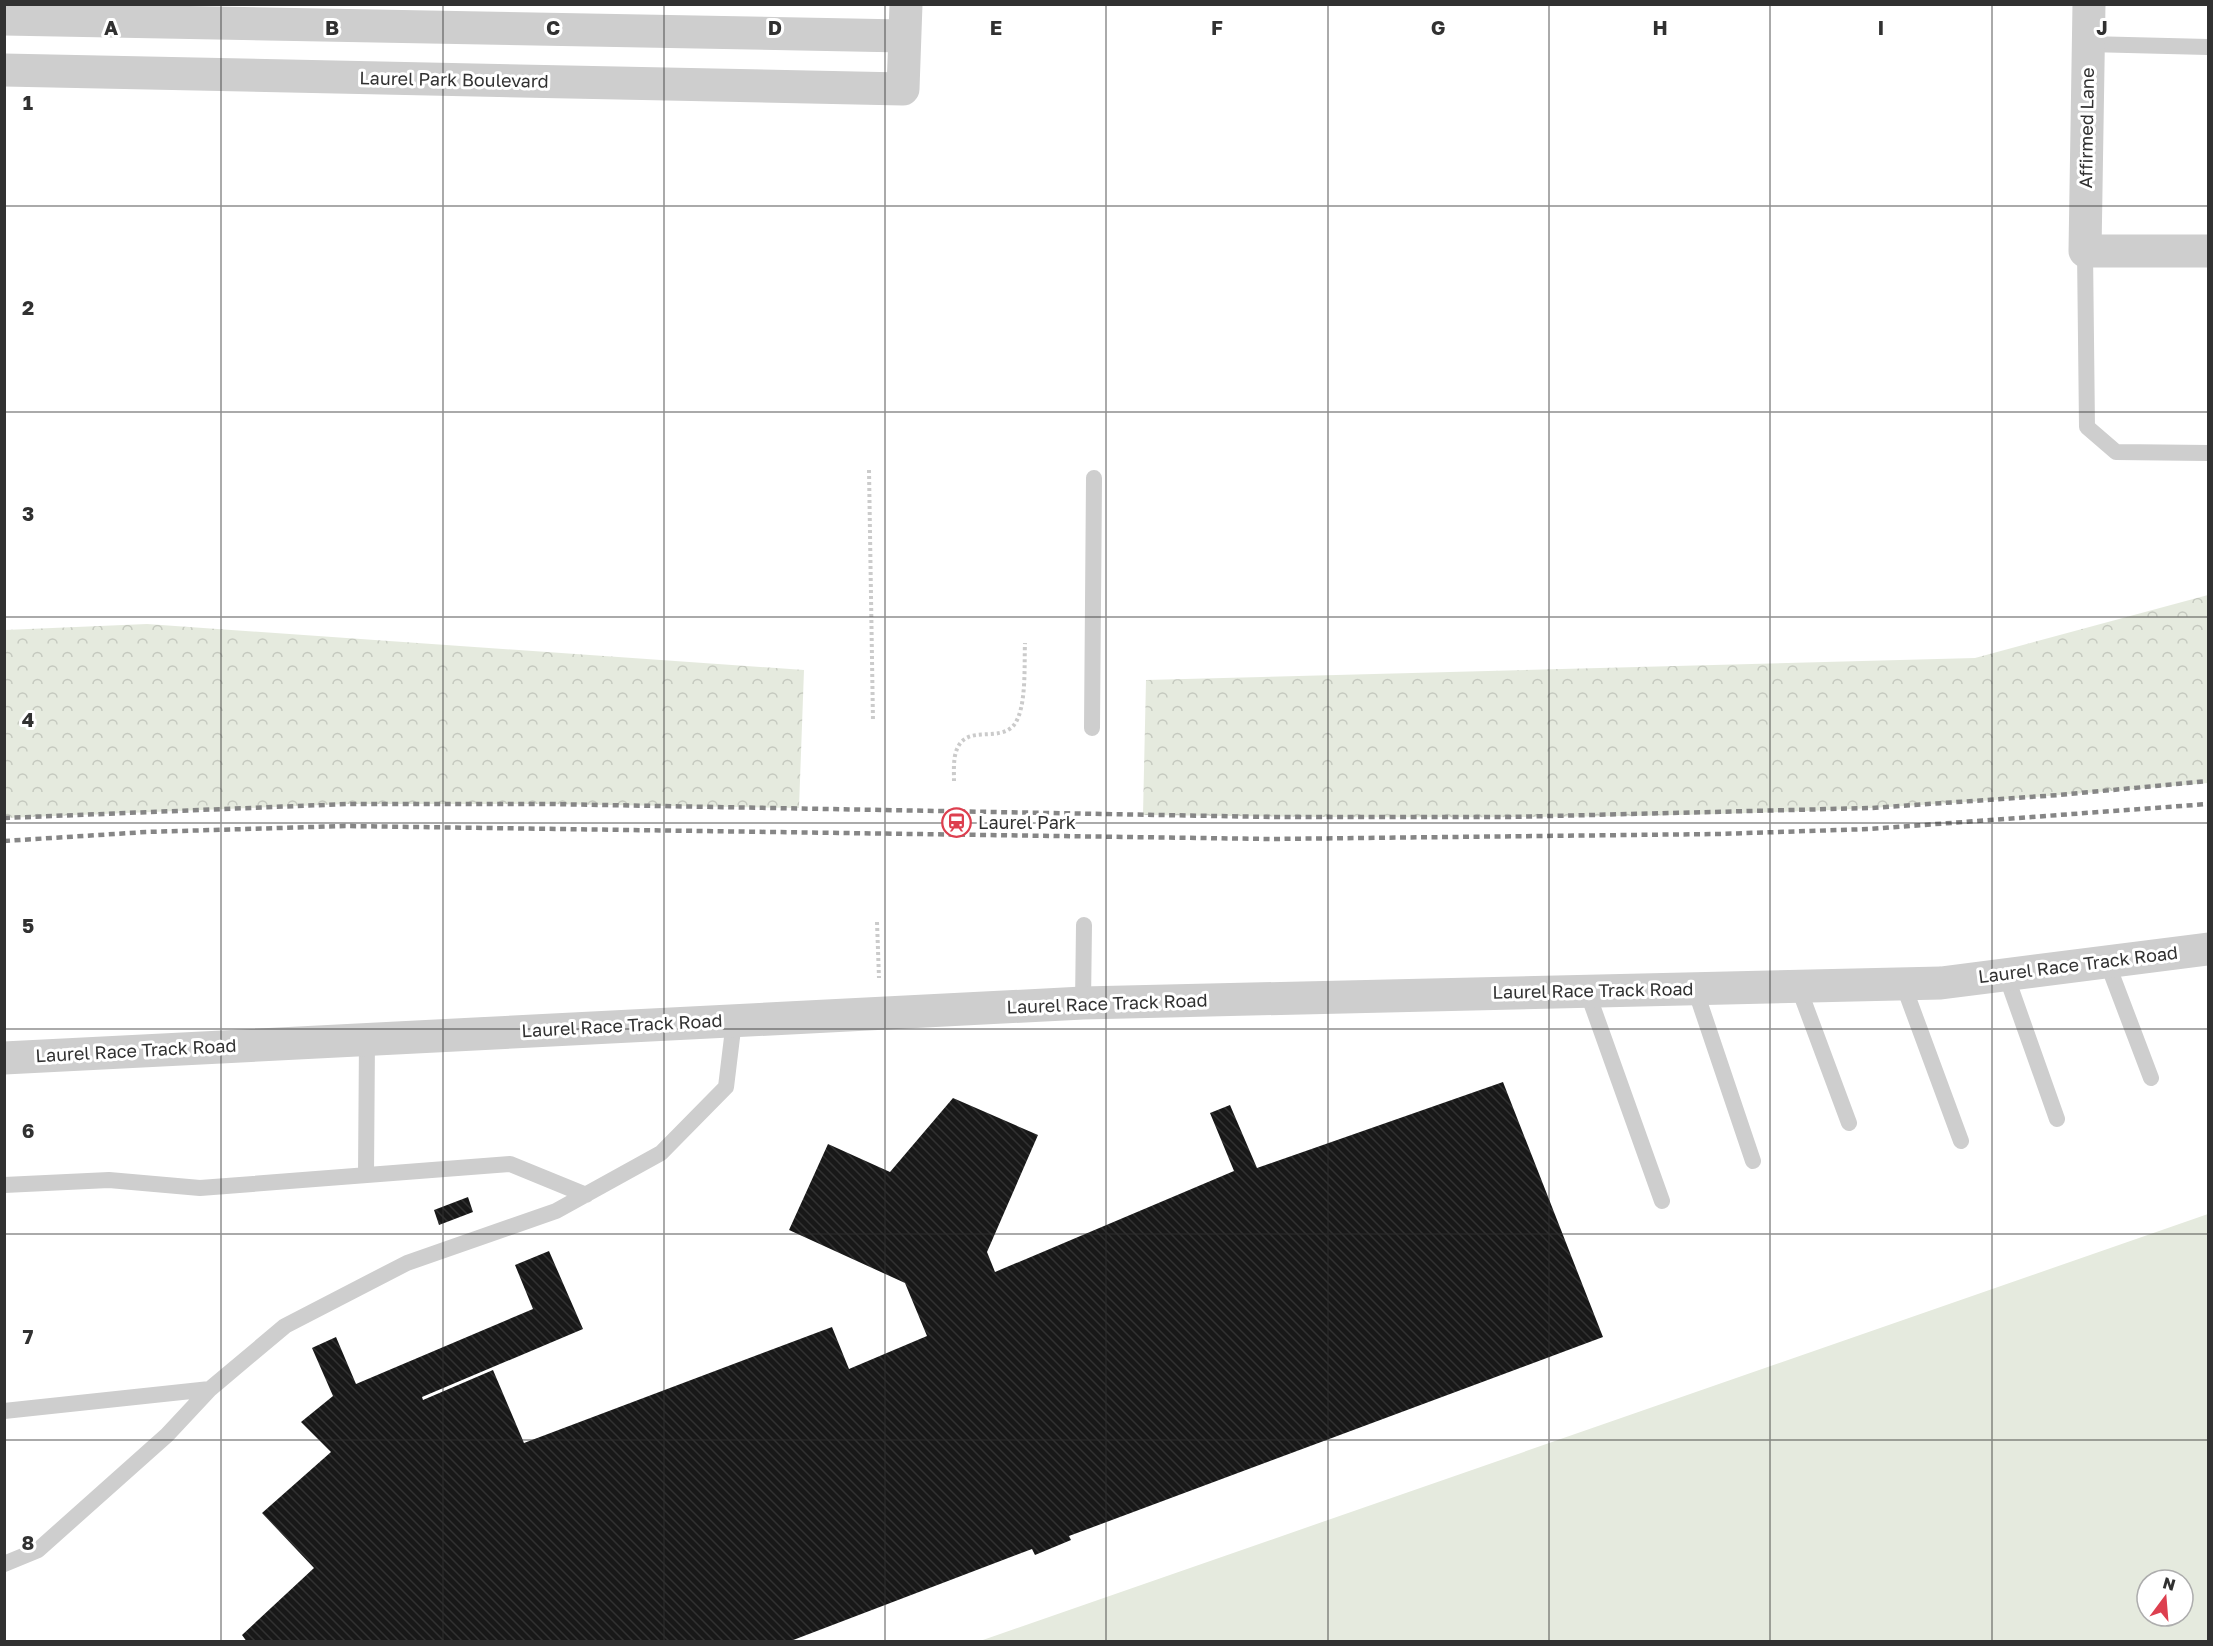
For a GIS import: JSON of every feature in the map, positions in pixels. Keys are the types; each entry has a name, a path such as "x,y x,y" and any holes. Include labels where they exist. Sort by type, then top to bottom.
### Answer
{"street":[{"name":"Affirmed Lane","path":"2085,251 2089,4"},
{"path":"12,70 15,14 905,20"},
{"name":"Laurel Park Boulevard","path":"12,70 903,89 905,20"},
{"path":"2085,251 2208,251"},
{"name":"Laurel Race Track Road","path":"4,1058 1083,1003 1903,984 2006,975 2208,949"}],"lane":[{"path":"2088,44 2208,47"},
{"path":"2085,251 2087,427 2116,452 2208,453"},
{"path":"1092,728 1094,478"},
{"path":"1083,925 1083,1003"},
{"path":"2107,962 2151,1078"},
{"path":"2006,975 2057,1119"},
{"path":"1903,984 1961,1141"},
{"path":"1798,986 1849,1123"},
{"path":"1695,989 1753,1161"},
{"path":"1587,991 1662,1201"},
{"path":"4,1564 38,1550 167,1435 210,1389 285,1326 407,1263 556,1211 661,1153 726,1087 734,1021"},
{"path":"366,1174 367,1039"},
{"path":"4,1185 109,1180 200,1188 510,1164 586,1195"},
{"path":"4,1411 210,1389"}],"path":[{"path":"869,470 873,722"},
{"path":"954,781 956,750 962,740 972,735 1002,732 1013,726 1021,708 1025,643"},
{"path":"877,922 881,1013"}],"green space":[{"path":"2208,595 2208,783 1956,803 1690,815 1325,817 1143,815 1146,680 1975,658"},
{"path":"147,624 804,670 799,808 347,804 5,818 5,630"},
{"path":"2208,1214 2208,1641 980,1641"}],"building":[{"path":"1503,1082 1603,1337 1069,1536 1071,1540 1035,1555 1032,1549 788,1642 247,1642 242,1635 314,1568 262,1513 331,1452 301,1422 333,1396 312,1348 336,1337 356,1384 533,1309 515,1265 549,1251 583,1329 422,1397 423,1400 493,1370 524,1443 832,1327 849,1369 927,1336 905,1283 789,1230 828,1144 890,1172 953,1098 1038,1135 987,1252 995,1272 1234,1171 1210,1113 1230,1105 1257,1168"},
{"path":"468,1197 473,1212 439,1225 434,1210"}],"railway":[{"path":"4,818 347,804 549,804 1272,817 1510,817 1871,808 2059,795 2208,781"},
{"path":"4,841 146,832 345,826 1271,839 1718,834 1869,829 2208,804"}],"place":[{"name":"Laurel Park","path":"957,823"}]}
